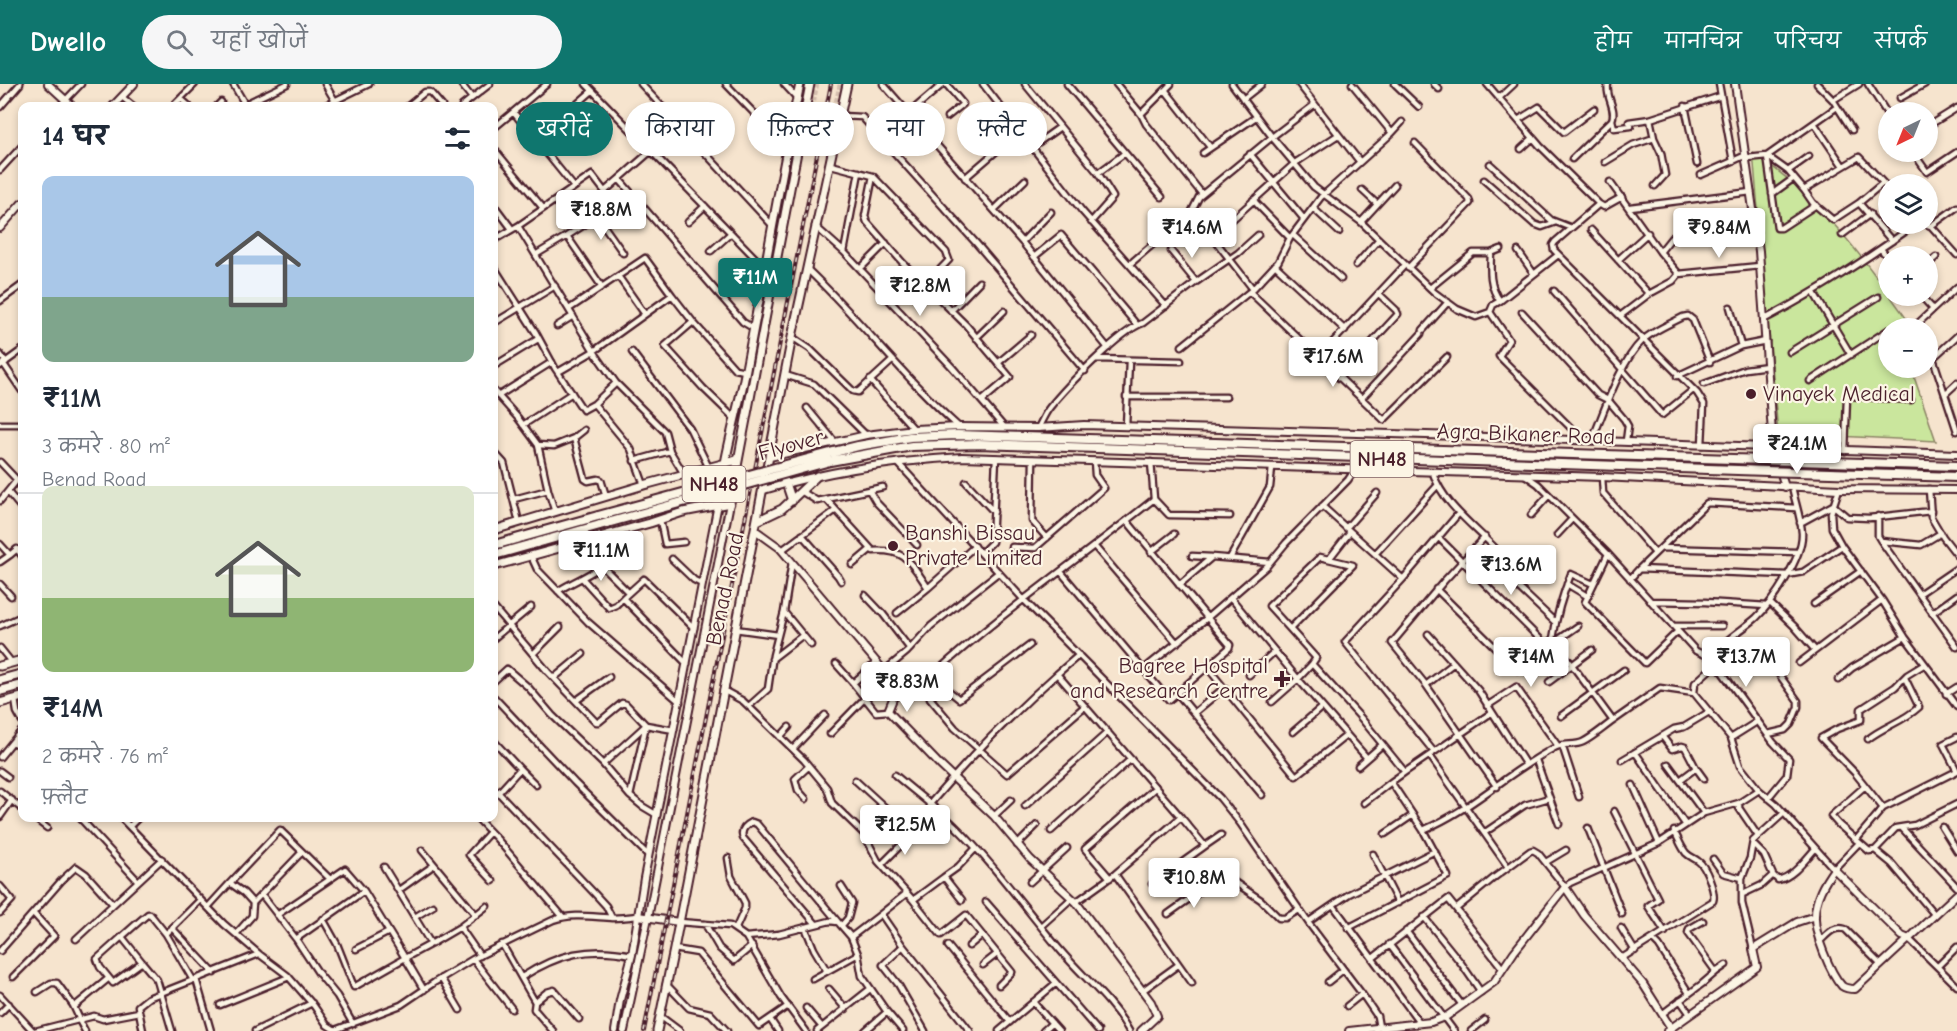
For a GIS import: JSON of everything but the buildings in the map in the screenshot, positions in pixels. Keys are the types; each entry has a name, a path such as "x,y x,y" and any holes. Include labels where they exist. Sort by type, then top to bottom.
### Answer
{"highway":[{"name":"Agra Bikaner Road","path":"998,436 1957,466"},
{"name":"Flyover","path":"498,544 858,446 910,437 998,436"},
{"name":"Flyover","path":"498,554 851,456 922,446 998,445 1362,459 1957,477"},
{"path":"0,680 18,675"},
{"path":"0,692 18,686"}],"main road":[{"path":"796,102 800,84"},
{"path":"806,102 810,84"},
{"name":"Benad Road","path":"843,102 847,84"},
{"path":"718,504 785,156"},
{"path":"498,565 684,512 730,502 796,156"},
{"name":"Benad Road","path":"657,1031 792,337 815,226 833,156"},
{"path":"770,457 786,483 792,501"},
{"path":"498,529 737,460"},
{"path":"758,521 782,510 817,476"},
{"path":"0,666 18,661"},
{"path":"0,704 18,698"}],"street":[{"path":"0,107 20,84"},
{"path":"48,84 67,102"},
{"path":"65,100 81,84"},
{"path":"117,102 134,84"},
{"path":"178,102 195,84"},
{"path":"233,84 243,102"},
{"path":"251,102 287,84"},
{"path":"325,84 335,102"},
{"path":"339,102 369,84"},
{"path":"461,84 472,99"},
{"path":"468,102 490,84"},
{"path":"498,125 547,84"},
{"path":"586,84 625,125"},
{"path":"641,84 772,225"},
{"path":"726,84 747,106"},
{"path":"784,84 797,98"},
{"path":"883,84 899,102"},
{"path":"922,102 944,84 963,104 946,117"},
{"path":"983,84 997,102"},
{"path":"1025,84 1098,173 1113,197 1090,222"},
{"path":"1067,84 1162,197"},
{"path":"1116,84 1202,194"},
{"path":"1141,114 1171,84"},
{"path":"1232,84 1314,188 1324,193 1361,222 1430,288 1457,309 1476,317 1490,312 1493,305 1558,255"},
{"path":"1243,99 1262,84"},
{"path":"1299,84 1360,162"},
{"path":"1352,84 1392,133"},
{"path":"1395,84 1419,107"},
{"path":"1434,84 1439,89"},
{"path":"1487,84 1533,138 1599,204 1604,207 1622,197"},
{"path":"1498,98 1514,84"},
{"path":"1572,159 1612,120 1614,115 1606,90 1608,84"},
{"path":"1719,84 1733,161"},
{"path":"1712,658 1720,645 1768,605 1787,575 1802,535 1796,508 1773,447 1760,266 1747,156 1735,84"},
{"path":"1817,84 1833,100 1852,130"},
{"path":"1833,100 1859,84"},
{"path":"1868,84 1880,102"},
{"path":"1900,98 1924,84"},
{"path":"579,102 592,91"},
{"path":"1166,91 1210,147"},
{"path":"413,102 426,92 430,92 439,102"},
{"path":"122,96 129,102"},
{"path":"1612,120 1614,128 1721,96"},
{"path":"181,99 184,102"},
{"path":"1314,105 1202,194 1191,211 1251,290 1384,420 1385,434"},
{"path":"1685,106 1697,164"},
{"path":"1518,120 1539,107 1564,132 1594,109"},
{"path":"1701,175 1747,156 1767,156 1837,107"},
{"path":"1938,120 1957,108"},
{"path":"514,112 574,187"},
{"path":"854,117 862,117 1085,371"},
{"path":"1203,153 1256,117"},
{"path":"1650,119 1654,138 1661,153 1665,175 1655,186"},
{"path":"1182,346 1251,290 1275,265 1291,236 1324,193 1402,122"},
{"path":"1814,123 1843,166"},
{"path":"1047,136 1060,127"},
{"path":"1213,237 1295,163 1338,135"},
{"path":"1521,149 1533,138"},
{"path":"1605,162 1633,145 1654,138"},
{"path":"1318,358 1470,203 1469,199 1415,143"},
{"path":"0,170 18,150"},
{"path":"1920,162 1927,172 1957,152"},
{"path":"1098,173 1125,153"},
{"path":"498,154 543,208"},
{"path":"1250,154 1304,219"},
{"path":"945,155 1034,257 1108,348"},
{"path":"605,191 645,156"},
{"path":"656,156 764,267"},
{"path":"965,178 990,156"},
{"path":"1039,156 1090,222 1166,306"},
{"path":"1767,156 1788,171 1816,205 1833,220 1878,187"},
{"path":"1767,156 1776,228 1781,228 1816,205"},
{"path":"1788,171 1809,156"},
{"path":"1804,190 1859,157 1878,178"},
{"path":"1490,164 1556,222 1569,227"},
{"path":"831,165 873,176 946,252 949,260 925,285"},
{"path":"844,252 859,172"},
{"path":"498,238 592,175 615,205 537,254"},
{"path":"873,176 865,216 867,222 1010,377 983,400"},
{"path":"1772,194 1794,178"},
{"path":"620,179 743,322 753,328"},
{"path":"994,210 1025,180"},
{"path":"1484,180 1534,224 1542,227 1556,222"},
{"path":"1610,182 1660,252 1679,274"},
{"path":"1361,222 1395,184"},
{"path":"1362,190 1377,204"},
{"path":"1630,207 1751,192"},
{"path":"1253,201 1341,279"},
{"path":"1859,203 1893,241"},
{"path":"1599,204 1569,227 1553,245 1558,255 1693,390 1704,404 1702,445"},
{"path":"688,222 705,206"},
{"path":"1938,221 1957,207"},
{"path":"0,228 18,208"},
{"path":"1313,208 1338,232"},
{"path":"498,210 512,229"},
{"path":"1022,243 1051,212"},
{"path":"1842,235 1869,214"},
{"path":"597,216 623,253"},
{"path":"518,226 616,383 666,432 670,451 684,474"},
{"path":"815,226 860,269 983,400 1004,427"},
{"path":"1660,252 1672,237 1756,228"},
{"path":"1591,230 1649,294"},
{"path":"711,251 731,233"},
{"path":"1618,260 1648,233"},
{"path":"1886,246 1902,234"},
{"path":"1938,234 1957,255"},
{"path":"1034,257 1061,235 1137,325"},
{"path":"1038,428 1049,408 1108,348 1258,235"},
{"path":"567,236 602,287"},
{"path":"1130,264 1159,238"},
{"path":"1356,265 1379,239"},
{"path":"860,269 886,243"},
{"path":"1951,248 1957,244"},
{"path":"1430,288 1473,252 1491,253 1501,249"},
{"path":"1171,251 1196,282"},
{"path":"1518,251 1534,274"},
{"path":"1765,320 1814,293 1878,251"},
{"path":"1491,253 1490,277 1495,295 1500,301"},
{"path":"569,309 645,258 693,322 735,369 745,371"},
{"path":"720,295 757,261"},
{"path":"1275,265 1345,330"},
{"path":"1620,316 1649,294 1673,281 1679,274 1760,266"},
{"path":"807,269 959,427"},
{"path":"498,274 583,410 594,404 616,383"},
{"path":"618,276 644,313"},
{"path":"951,311 979,282"},
{"path":"498,321 555,286"},
{"path":"1924,318 1957,286"},
{"path":"0,301 18,288"},
{"path":"1554,291 1662,415 1693,390"},
{"path":"1814,293 1851,355"},
{"path":"1339,378 1398,314 1379,294"},
{"path":"558,372 594,351 672,295"},
{"path":"1790,352 1878,297"},
{"path":"1361,399 1448,302"},
{"path":"1930,306 1933,309"},
{"path":"1730,307 1742,346"},
{"path":"976,338 1004,310"},
{"path":"1490,312 1509,340 1499,356 1583,440"},
{"path":"1522,312 1598,395 1608,400 1628,426 1626,441"},
{"path":"557,326 573,316"},
{"path":"1592,441 1608,400 1643,340 1688,316 1693,320 1710,362"},
{"path":"693,322 665,346 734,418"},
{"path":"998,363 1031,335"},
{"path":"1938,353 1957,336"},
{"path":"792,337 810,349 853,391 858,392 893,360"},
{"path":"1810,381 1878,337"},
{"path":"498,364 538,339"},
{"path":"1677,376 1742,346 1767,341"},
{"path":"632,352 690,429 709,468"},
{"path":"3,364 18,353"},
{"path":"0,354 3,364 18,385"},
{"path":"1384,420 1447,357"},
{"path":"1096,359 1181,362"},
{"path":"1126,426 1129,361"},
{"path":"552,362 498,396 538,445 555,512"},
{"path":"1704,384 1745,369 1768,366"},
{"path":"1938,373 1957,431"},
{"path":"785,375 814,384 866,435"},
{"path":"870,380 914,429"},
{"path":"1945,394 1957,383"},
{"path":"523,425 572,393"},
{"path":"1126,397 1226,397"},
{"path":"1845,451 1847,397 1911,400"},
{"path":"594,404 631,449 644,485"},
{"path":"1950,409 1957,406"},
{"path":"807,408 835,442"},
{"path":"0,424 18,424"},
{"path":"770,457 866,435 914,429 1126,426 1626,441 1957,454"},
{"path":"538,445 554,446 574,438 584,430"},
{"path":"574,438 585,479 588,481 601,480 606,496"},
{"path":"634,460 670,451"},
{"path":"498,456 504,463 519,522"},
{"path":"764,490 817,476 897,462 962,457 1602,477 1839,489 1957,490"},
{"path":"981,553 992,542 996,458"},
{"path":"1033,459 1032,520 1047,538"},
{"path":"1012,547 1035,548 1104,488 1095,475 1094,461"},
{"path":"0,462 17,480 0,501"},
{"path":"897,462 1024,600 1220,798 1362,994 1377,1016 1377,1028"},
{"path":"1151,462 1154,499 1169,515 1230,516"},
{"path":"1230,558 1270,487 1272,468"},
{"path":"1144,669 1208,618 1270,562 1354,471"},
{"path":"1433,473 1437,486 1458,513 1496,549"},
{"path":"1525,475 1549,495 1608,554 1696,651 1712,658 1781,752 1789,759 1787,775 1768,798"},
{"path":"1602,477 1603,493 1655,553"},
{"path":"966,482 994,512"},
{"path":"1375,554 1437,486"},
{"path":"801,491 817,501 883,488"},
{"path":"1839,489 1831,513 1832,528 1905,637 1957,707"},
{"path":"1929,489 1931,517 1957,555"},
{"path":"514,499 548,490"},
{"path":"869,490 876,502 917,545"},
{"path":"8,492 18,504"},
{"path":"1329,559 1377,492"},
{"path":"1531,515 1549,495"},
{"path":"826,499 873,551 889,550 908,558 928,588"},
{"path":"1030,645 959,699 944,687 936,672 963,648 1154,499"},
{"path":"624,1031 730,502"},
{"path":"615,1031 620,1000 632,955 648,855 718,504"},
{"path":"1630,579 1707,504 1796,508"},
{"path":"1833,505 1847,517 1931,511"},
{"path":"1800,524 1833,505"},
{"path":"1322,506 1403,579"},
{"path":"782,550 836,510"},
{"path":"1458,513 1439,538 1345,642 1432,754 1508,867"},
{"path":"1878,516 1878,536 1881,541 1932,613 1955,641 1957,647"},
{"path":"1557,535 1572,519"},
{"path":"660,520 665,544 684,542"},
{"path":"1062,572 1169,700 1230,646 1126,521"},
{"path":"755,530 782,550 884,671 897,689 888,711"},
{"path":"1881,541 1921,544 1941,533"},
{"path":"558,591 601,565 613,553 613,534"},
{"path":"1151,552 1174,534"},
{"path":"802,535 841,581"},
{"path":"1485,537 1465,564 1437,590 1392,643 1426,685 1497,787"},
{"path":"1439,538 1545,644"},
{"path":"0,544 9,555"},
{"path":"897,613 975,546"},
{"path":"1640,568 1787,575 1803,572 1842,546"},
{"path":"1095,547 1177,643"},
{"path":"1661,548 1797,552"},
{"path":"852,565 871,549"},
{"path":"0,562 18,550"},
{"path":"1608,554 1585,602 1645,663 1678,631"},
{"path":"530,555 537,569 588,622 680,702"},
{"path":"1192,556 1270,562"},
{"path":"1179,585 1212,557"},
{"path":"1272,702 1298,679 1316,658 1269,606 1320,557 1353,566 1290,628"},
{"path":"672,559 694,580 702,584"},
{"path":"749,706 768,689 772,658 784,612 792,562"},
{"path":"1465,564 1497,568 1555,622"},
{"path":"601,565 628,592"},
{"path":"1919,594 1957,568"},
{"path":"1814,604 1861,571"},
{"path":"884,671 931,627 999,572"},
{"path":"1593,584 1571,574 1555,622 1554,641 1613,721"},
{"path":"582,578 609,608 612,608 644,579 694,628"},
{"path":"0,584 10,596"},
{"path":"1567,584 1587,596"},
{"path":"1437,590 1518,670 1545,644 1578,626"},
{"path":"865,595 910,649"},
{"path":"1932,613 1957,595"},
{"path":"623,598 687,664"},
{"path":"1231,598 1367,758"},
{"path":"1799,663 1882,600"},
{"path":"1649,601 1768,605 1794,626 1815,650"},
{"path":"498,634 531,607"},
{"path":"784,612 811,645"},
{"path":"498,614 596,722 622,703 626,704 646,725 674,730"},
{"path":"0,626 18,618"},
{"path":"1673,626 1722,626"},
{"path":"533,654 560,627"},
{"path":"735,629 778,635"},
{"path":"1428,634 1478,690 1526,765"},
{"path":"772,658 803,635"},
{"path":"1838,680 1852,668 1905,637"},
{"path":"0,648 12,663"},
{"path":"1549,682 1592,650"},
{"path":"1249,675 1275,651"},
{"path":"554,678 583,654"},
{"path":"929,805 978,748 1006,720 1079,655"},
{"path":"853,683 877,662"},
{"path":"1426,685 1454,663"},
{"path":"836,664 876,712 888,711"},
{"path":"1312,664 1355,711 1405,772"},
{"path":"1694,693 1695,682 1716,664"},
{"path":"1883,808 1821,738 1861,720 1861,709 1925,664"},
{"path":"1207,667 1296,776 1347,735"},
{"path":"498,677 507,669 528,687 552,715 603,764 630,796 657,815"},
{"path":"1561,716 1624,670"},
{"path":"1768,734 1785,730 1795,717 1798,707 1798,701 1778,673"},
{"path":"1057,674 1205,846"},
{"path":"577,700 609,677"},
{"path":"1868,739 1908,717 1919,707 1905,678"},
{"path":"944,687 930,698 955,728 1007,774 1085,706"},
{"path":"1487,706 1516,687 1560,746 1579,797"},
{"path":"1946,694 1957,687"},
{"path":"1194,713 1224,688"},
{"path":"1423,830 1441,823 1497,787 1526,765 1560,746 1581,743 1660,688 1694,693 1731,738 1740,766 1759,790 1784,813 1834,869 1957,986"},
{"path":"723,690 749,706 809,766 827,788 832,803 864,834 882,864 941,935 966,915 1012,973 999,985"},
{"path":"1177,693 1262,795"},
{"path":"830,734 865,698"},
{"path":"498,701 575,783 648,855"},
{"path":"1293,732 1322,707"},
{"path":"888,711 994,816 1017,845 1074,900 1158,1016 1142,1031"},
{"path":"1622,760 1709,712"},
{"path":"1364,803 1491,713"},
{"path":"793,749 825,715"},
{"path":"1731,738 1758,721"},
{"path":"603,764 646,725"},
{"path":"630,796 646,725"},
{"path":"780,737 789,727"},
{"path":"1024,806 1108,732"},
{"path":"0,757 18,735"},
{"path":"1662,736 1672,749 1685,747 1704,778"},
{"path":"1957,737 1943,744 1957,771 1883,808 1834,869 1817,899 1815,916 1819,942 1845,988 1855,989 1957,894"},
{"path":"13,741 18,745"},
{"path":"498,745 536,785"},
{"path":"1358,766 1382,745"},
{"path":"1635,752 1685,824"},
{"path":"1051,831 1131,759"},
{"path":"1536,760 1558,824"},
{"path":"1668,764 1704,813"},
{"path":"807,799 798,790 795,778 809,766"},
{"path":"1680,780 1696,768"},
{"path":"520,769 499,792 606,906 612,918"},
{"path":"0,771 8,777"},
{"path":"895,775 976,848 1063,953 1094,984 1122,1018 1129,1031"},
{"path":"855,780 913,833 882,864"},
{"path":"1348,928 1448,876 1423,830 1391,782"},
{"path":"1633,785 1659,843"},
{"path":"1865,786 1831,816 1869,851 1875,850 1896,828 1915,825 1957,804"},
{"path":"1110,878 1085,849 1156,787"},
{"path":"1349,1031 1412,1028 1444,1017 1494,982 1565,887 1659,843 1704,813 1738,803 1759,790"},
{"path":"0,791 18,805"},
{"path":"1484,834 1525,805 1549,798"},
{"path":"0,816 12,800"},
{"path":"994,816 1011,800"},
{"path":"1738,803 1758,836"},
{"path":"1614,812 1658,899 1648,906 1665,932"},
{"path":"1456,909 1533,850 1546,862 1584,915 1643,984 1669,1030 1757,967 1742,903 1742,878 1753,841 1784,813"},
{"path":"867,841 892,814"},
{"path":"1385,834 1413,816"},
{"path":"1041,926 1074,900 1110,878 1181,817"},
{"path":"39,822 47,828"},
{"path":"84,822 138,881"},
{"path":"126,822 200,900 259,954 289,977 327,1025 335,1031 390,1011 473,959 563,916 589,915 612,918 638,916 736,928 746,936 788,1006 806,1031"},
{"path":"130,826 134,822"},
{"path":"481,822 563,916"},
{"path":"816,924 743,838 746,825 752,822 757,824 851,937 858,954 860,970 870,989 903,1031"},
{"path":"1017,845 1037,825"},
{"path":"1942,827 1957,851"},
{"path":"1588,828 1622,914"},
{"path":"1902,828 1957,887"},
{"path":"209,906 280,830 329,878"},
{"path":"1622,958 1713,901 1715,895 1704,867 1684,851 1674,831"},
{"path":"490,832 469,855 493,881"},
{"path":"1152,884 1221,835"},
{"path":"1753,844 1764,855 1773,875 1778,880 1784,879 1815,849"},
{"path":"913,900 958,867 976,848"},
{"path":"1030,882 1067,848"},
{"path":"422,850 476,915"},
{"path":"1546,862 1566,850"},
{"path":"1875,850 1892,864 1935,915"},
{"path":"1308,922 1383,875 1435,851"},
{"path":"236,934 252,916 253,903 302,852"},
{"path":"1373,854 1398,903"},
{"path":"728,858 731,876 745,903 736,928"},
{"path":"76,939 112,903 162,859"},
{"path":"1187,859 1206,886"},
{"path":"1713,859 1723,873 1742,878"},
{"path":"399,890 434,866"},
{"path":"0,951 76,867 86,874 112,903"},
{"path":"384,867 431,944"},
{"path":"277,915 345,869 364,891 424,990"},
{"path":"1115,874 1192,983"},
{"path":"1743,894 1762,885 1773,875"},
{"path":"944,877 962,900"},
{"path":"1168,914 1220,877 1227,877 1261,900 1279,918 1285,918 1299,910"},
{"path":"230,883 253,903"},
{"path":"0,886 12,900 0,913"},
{"path":"746,936 779,934 830,921 840,923 848,918 852,903 841,886"},
{"path":"296,939 364,891"},
{"path":"851,937 907,893"},
{"path":"262,895 337,996 353,1024"},
{"path":"1373,958 1448,899 1503,969"},
{"path":"166,934 200,900"},
{"path":"986,902 1098,1031"},
{"path":"1333,905 1420,1024"},
{"path":"415,917 433,906"},
{"path":"323,919 337,944 354,987 460,927 487,906"},
{"path":"13,976 54,936 34,914"},
{"path":"142,962 113,983 100,967 97,959 150,914 195,979 211,1031"},
{"path":"881,914 903,946 970,1031"},
{"path":"1753,948 1797,922 1815,916"},
{"path":"1424,918 1461,963 1481,992"},
{"path":"1703,921 1689,929 1688,933 1716,972"},
{"path":"705,924 719,948 734,961 752,946"},
{"path":"460,927 480,956"},
{"path":"805,927 827,972"},
{"path":"1819,942 1832,930 1839,927 1845,929 1881,965"},
{"path":"172,928 214,973"},
{"path":"1621,928 1635,951"},
{"path":"1406,931 1462,1005"},
{"path":"356,949 389,932"},
{"path":"969,946 982,935"},
{"path":"122,937 157,980 172,1031"},
{"path":"1653,940 1689,993"},
{"path":"502,944 535,1002 534,1009 550,1030"},
{"path":"1389,944 1454,1031"},
{"path":"903,946 883,964 898,984 925,1031"},
{"path":"948,946 1010,1023"},
{"path":"1938,966 1957,947"},
{"path":"674,950 698,953 757,1025 761,1026 788,1006"},
{"path":"522,977 544,963 575,953 632,955"},
{"path":"143,1031 138,1006 161,992 259,954"},
{"path":"813,979 858,954"},
{"path":"983,965 997,954"},
{"path":"473,959 512,1009"},
{"path":"1142,991 1178,965"},
{"path":"1662,1014 1726,965"},
{"path":"1328,982 1343,970"},
{"path":"220,1005 289,977"},
{"path":"74,1007 109,978"},
{"path":"441,978 460,1010"},
{"path":"38,992 51,983 57,983 74,1007 85,1031"},
{"path":"999,1031 1056,983"},
{"path":"666,984 690,1008 710,1013 727,1031"},
{"path":"829,988 846,1009"},
{"path":"806,1008 820,1029 870,989"},
{"path":"535,1002 547,992 554,990 579,1019"},
{"path":"1347,1006 1362,994"},
{"path":"0,995 37,1031 94,1016 103,1019 139,1012"},
{"path":"1680,1000 1690,1014"},
{"path":"1034,1002 1059,1031"},
{"path":"0,1012 9,1004"},
{"path":"255,1031 312,1004"},
{"path":"866,1031 887,1012"},
{"path":"660,1016 680,1031"},
{"path":"770,1019 778,1031"},
{"path":"1471,1031 1485,1020"},
{"path":"1043,1031 1052,1023"}],"green space":[{"path":"1753,153 1800,190 1861,256 1878,279 1878,306 1897,306 1906,318 1878,318 1878,378 1914,378 1936,441 1778,433"}],"tunnel":[{"path":"817,84 809,126 829,134 840,84"}],"railway":[{"path":"644,1031 831,84"}],"place":[{"name":"Vinayek Medical","path":"1751,394"},
{"name":"Banshi Bissau Private Limited","path":"893,546"},
{"name":"Bagree Hospital and Research Centre","path":"1282,679"}]}
